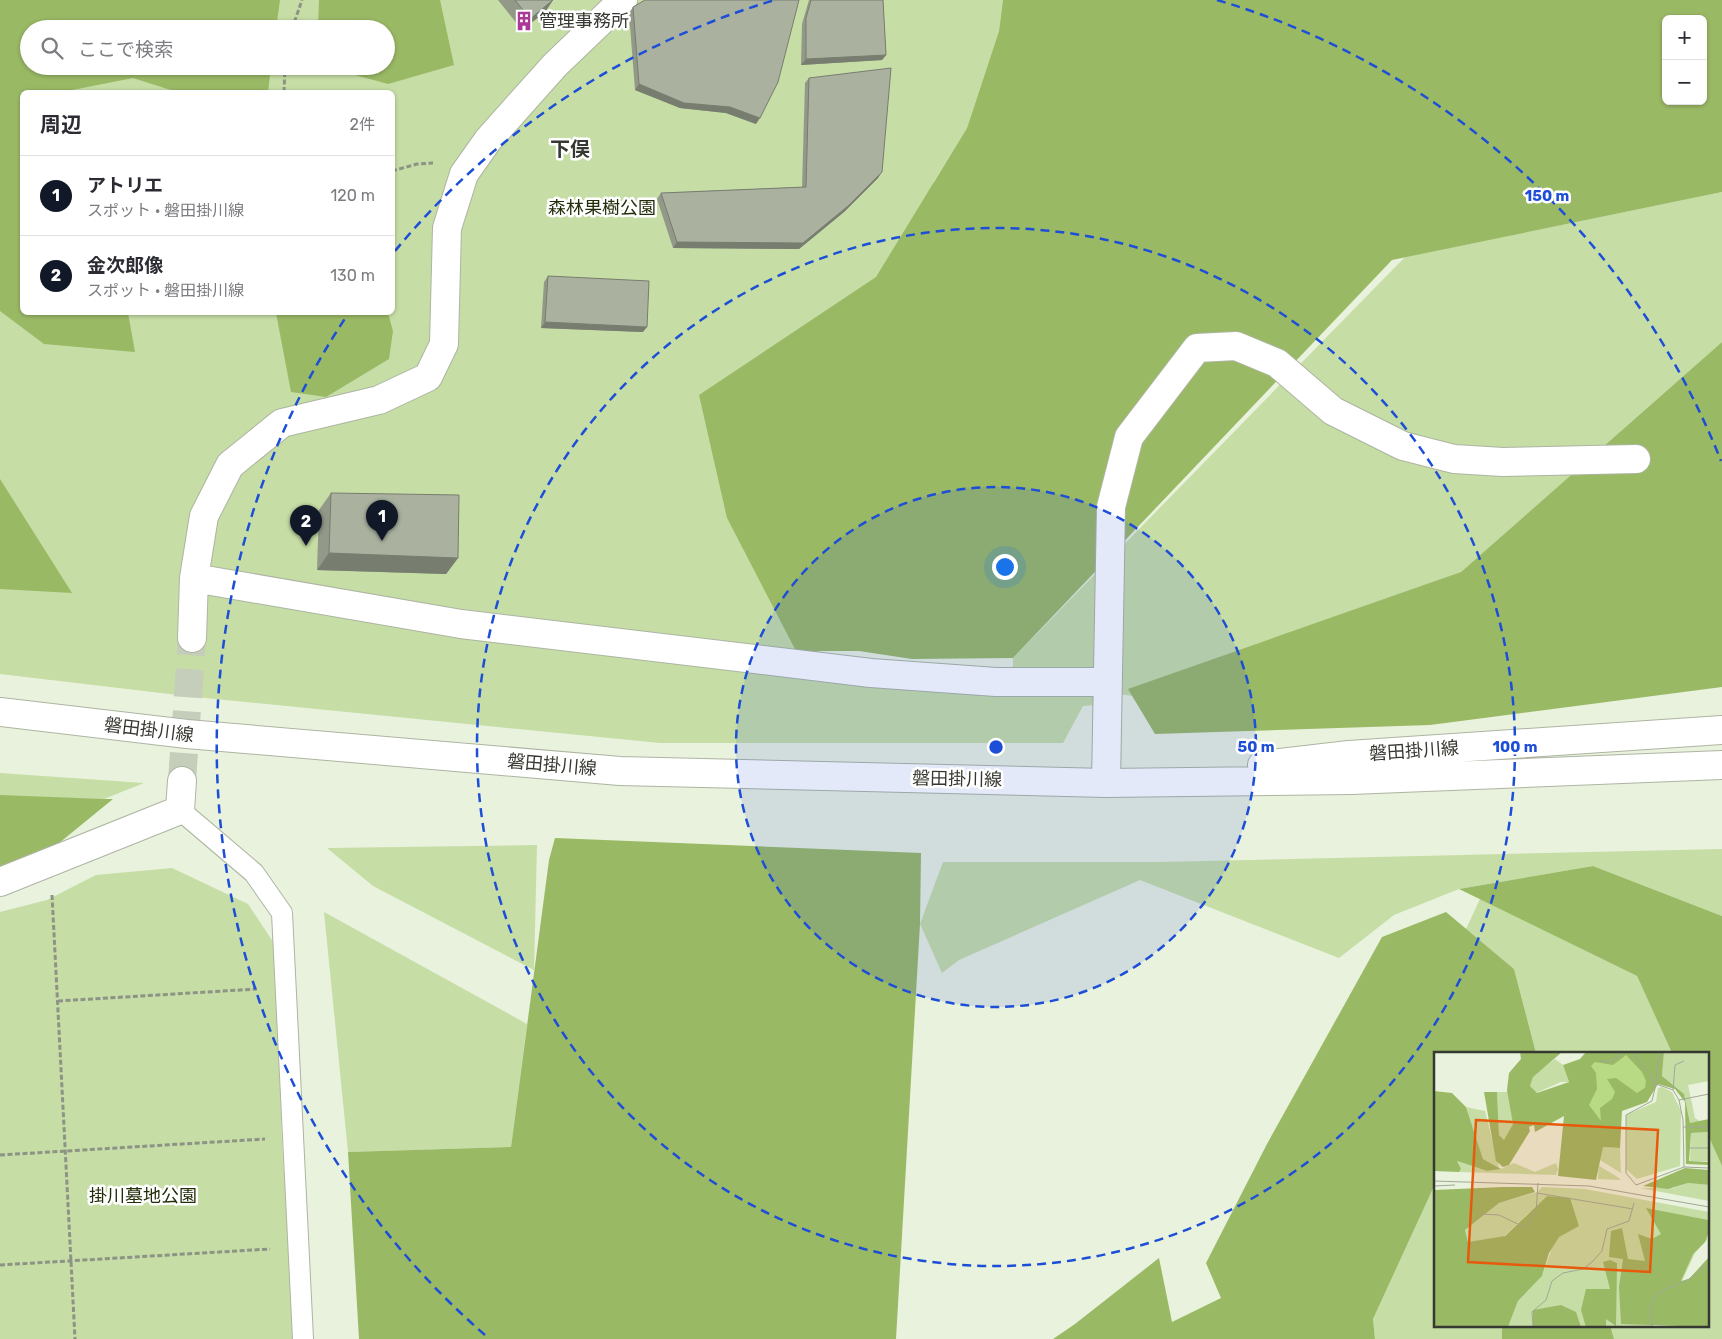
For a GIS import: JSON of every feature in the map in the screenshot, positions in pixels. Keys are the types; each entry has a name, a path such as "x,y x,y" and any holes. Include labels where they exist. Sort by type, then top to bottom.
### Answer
{"street":[{"path":"192,638 194,578 204,516 230,465 282,423 379,400 428,377 444,344 447,228 464,174 488,140 556,65 622,0"},
{"path":"1106,783 1111,507 1129,437 1196,348 1236,346 1277,362 1333,411 1403,446 1445,457 1503,462 1636,459"},
{"path":"194,578 461,624 871,673 996,682 1107,682"},
{"name":"磐田掛川線","path":"0,712 187,734 620,771 1106,783 1352,780 1722,765"},
{"name":"磐田掛川線","path":"1106,783 1349,756 1722,730"},
{"path":"0,882 180,810 182,781"}],"lane":[{"path":"180,810 254,873 282,913 303,1339"}],"path":[{"path":"295,20 302,0"},
{"path":"284,90 285,75"},
{"path":"395,170 417,164 438,163 464,174"},
{"path":"50,862 76,1339"},
{"path":"58,1001 285,988"},
{"path":"0,1155 293,1137"},
{"path":"0,1265 298,1248"}],"green space":[{"name":"森林果樹公園","path":"0,0 1003,0 999,31 967,128 933,183 948,173 727,518 821,654 1013,677 1013,658 1405,257 1722,192 1722,342 1461,572 1132,696 1107,692 1108,704 1083,706 1063,743 660,743 195,697 0,674"},
{"path":"0,0 280,0 277,20 20,20 20,75 270,75 268,90 171,90 133,78 72,90 20,90 20,315 128,315 135,352 44,344 0,311"},
{"path":"319,0 440,0 454,65 388,84 355,75 395,75 395,20 318,20"},
{"path":"1003,0 1722,0 1722,192 1392,260 1013,658 912,659 859,651 796,651 727,518 699,395 876,277 967,128 999,31"},
{"path":"276,315 389,315 393,331 389,359 326,397 291,392"},
{"path":"1722,342 1722,687 1430,725 1155,734 1128,689 1461,572"},
{"path":"0,479 72,593 0,589"},
{"path":"0,773 144,783 104,799 0,797"},
{"path":"0,795 113,799 53,848 0,867"},
{"path":"555,838 921,853 920,924 896,1339 359,1339 348,1152 511,1147 549,860"},
{"path":"537,845 534,970 373,886 327,848"},
{"path":"1722,849 1722,916 1593,866 1459,889 1394,915 1339,958 1140,880 959,960 942,973 920,924 943,862 1160,862"},
{"path":"1593,866 1722,916 1722,1166 1710,1139 1710,1052 1672,1052 1637,976 1459,889"},
{"name":"掛川墓地公園","path":"172,868 248,904 281,954 278,1033 282,1143 295,1339 0,1339 0,912 47,900 96,875"},
{"path":"1480,899 1637,976 1672,1052 1536,1052 1514,969 1466,929"},
{"path":"324,912 527,1024 511,1147 348,1152"},
{"path":"1446,912 1514,969 1536,1052 1434,1052 1434,1186 1373,1319 1375,1339 1053,1339 1159,1258 1172,1322 1221,1298 1206,1263 1267,1144 1382,937"},
{"path":"1710,1139 1722,1166 1722,1339 1614,1339 1610,1326 1710,1326"},
{"path":"1434,1186 1434,1326 1504,1326 1504,1339 1375,1339 1373,1319"},
{"path":"1502,1326 1610,1326 1614,1339 1502,1339"}],"building":[{"path":"515,0 553,0 530,19"},
{"path":"645,0 799,0 778,82 760,118 730,107 684,103 639,84 633,7"},
{"path":"811,0 883,0 886,55 806,59 806,18"},
{"path":"891,68 882,172 848,206 803,243 677,242 661,193 806,187 809,78"},
{"path":"548,276 649,281 647,327 545,322"},
{"path":"331,493 459,495 458,558 329,553"}],"tunnel":[{"path":"182,781 192,638"}],"place":[{"name":"管理事務所","path":"524,21"},
{"name":"アトリエ","path":"382,541"},
{"name":"金次郎像","path":"306,546"}],"district":[{"name":"下俣","path":"570,149"}]}
